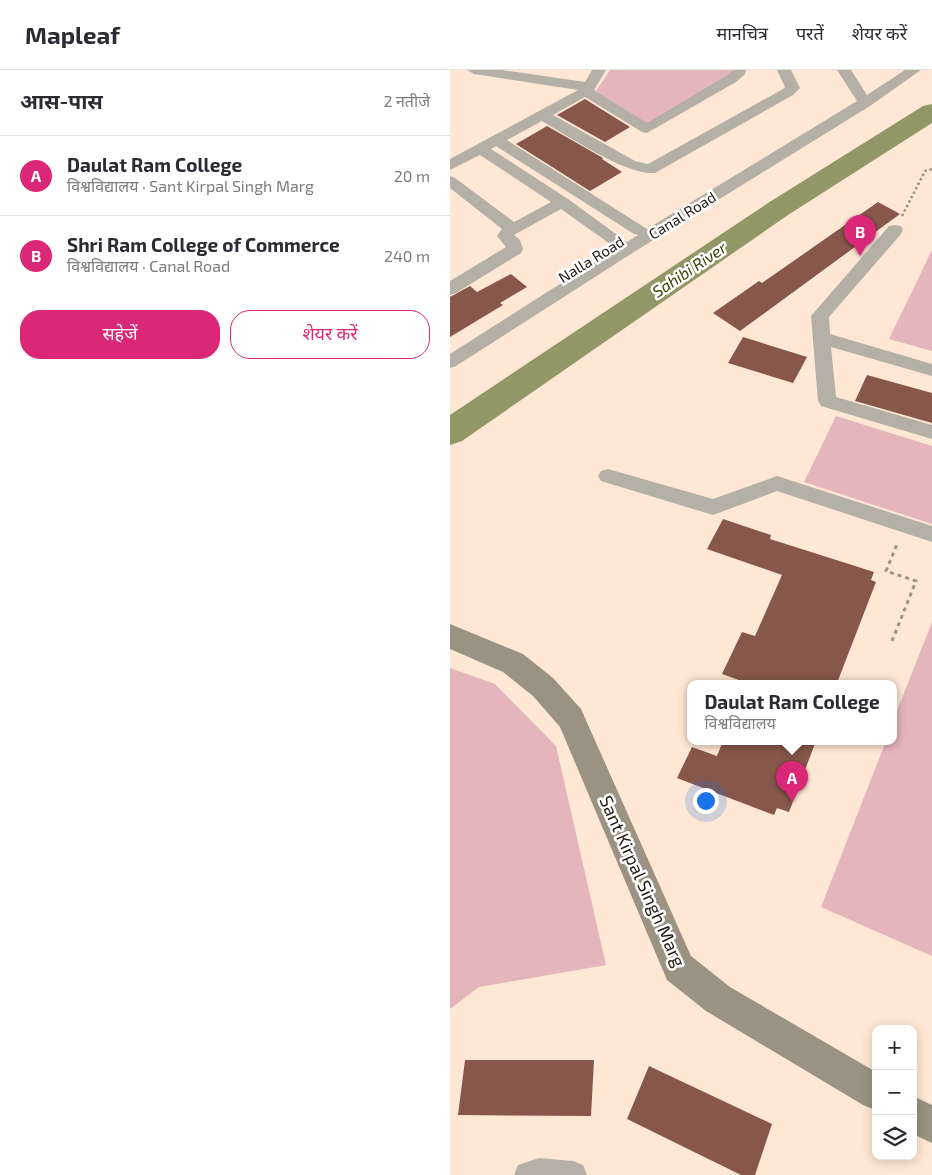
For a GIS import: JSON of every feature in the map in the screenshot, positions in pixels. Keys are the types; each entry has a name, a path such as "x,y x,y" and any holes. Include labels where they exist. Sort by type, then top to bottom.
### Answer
{"street":[{"path":"478,70 541,75 587,89 647,129 731,80 741,70"},
{"path":"450,165 587,89 599,70"},
{"path":"542,114 630,164 647,169 662,165 788,92 793,88 793,85 784,70"},
{"path":"844,70 862,98"},
{"name":"Canal Road","path":"450,362 862,98 914,70"},
{"name":"Nalla Road","path":"450,346 618,242 862,98"},
{"path":"496,140 640,230"},
{"path":"480,148 562,202 618,242"},
{"path":"450,181 514,229"},
{"path":"450,289 515,249 515,246 506,236 514,229 562,202"},
{"path":"895,230 820,316 827,401 932,432"},
{"path":"822,338 932,370"},
{"path":"608,476 713,507 777,483 932,534"},
{"name":"Sant Kirpal Singh Marg","path":"450,636 513,663 543,687 571,718 679,968 718,999 872,1090"},
{"path":"915,1115 932,1125"},
{"path":"528,1175 538,1172 573,1175"}],"path":[{"path":"895,230 926,171 932,169"},
{"path":"892,641 916,581 886,571 905,525"}],"shaded area":[{"path":"610,70 732,70 722,88 651,130 596,91"},
{"path":"932,250 932,351 889,339"},
{"path":"836,416 932,446 932,524 804,482"},
{"path":"932,622 932,956 821,907 884,745 897,745 897,711"},
{"path":"450,668 495,684 556,746 606,965 479,987 450,1009"}],"building":[{"path":"585,99 630,127 605,142 557,115"},
{"path":"547,126 603,158 622,172 590,191 516,144"},
{"path":"878,202 900,214 740,331 713,313 759,281 762,283"},
{"path":"511,274 527,287 500,303 503,305 450,337 450,297 470,286 477,292"},
{"path":"743,337 807,357 793,383 728,363"},
{"path":"867,375 932,393 932,423 855,401"},
{"path":"723,519 771,535 770,539 874,572 871,580 876,582 838,680 739,680 722,674 742,632 755,636 782,575 707,549"},
{"path":"721,745 814,745 789,812 777,808 774,815 677,778 692,747 717,756"},
{"path":"465,1060 594,1060 591,1116 458,1115"},
{"path":"649,1066 772,1124 755,1175 741,1175 627,1119"}],"waterway":[{"name":"Sahibi River","path":"450,432 778,209 932,112"}],"place":[{"name":"Shri Ram College of Commerce","path":"860,256"},
{"name":"Daulat Ram College","path":"792,802"}]}
